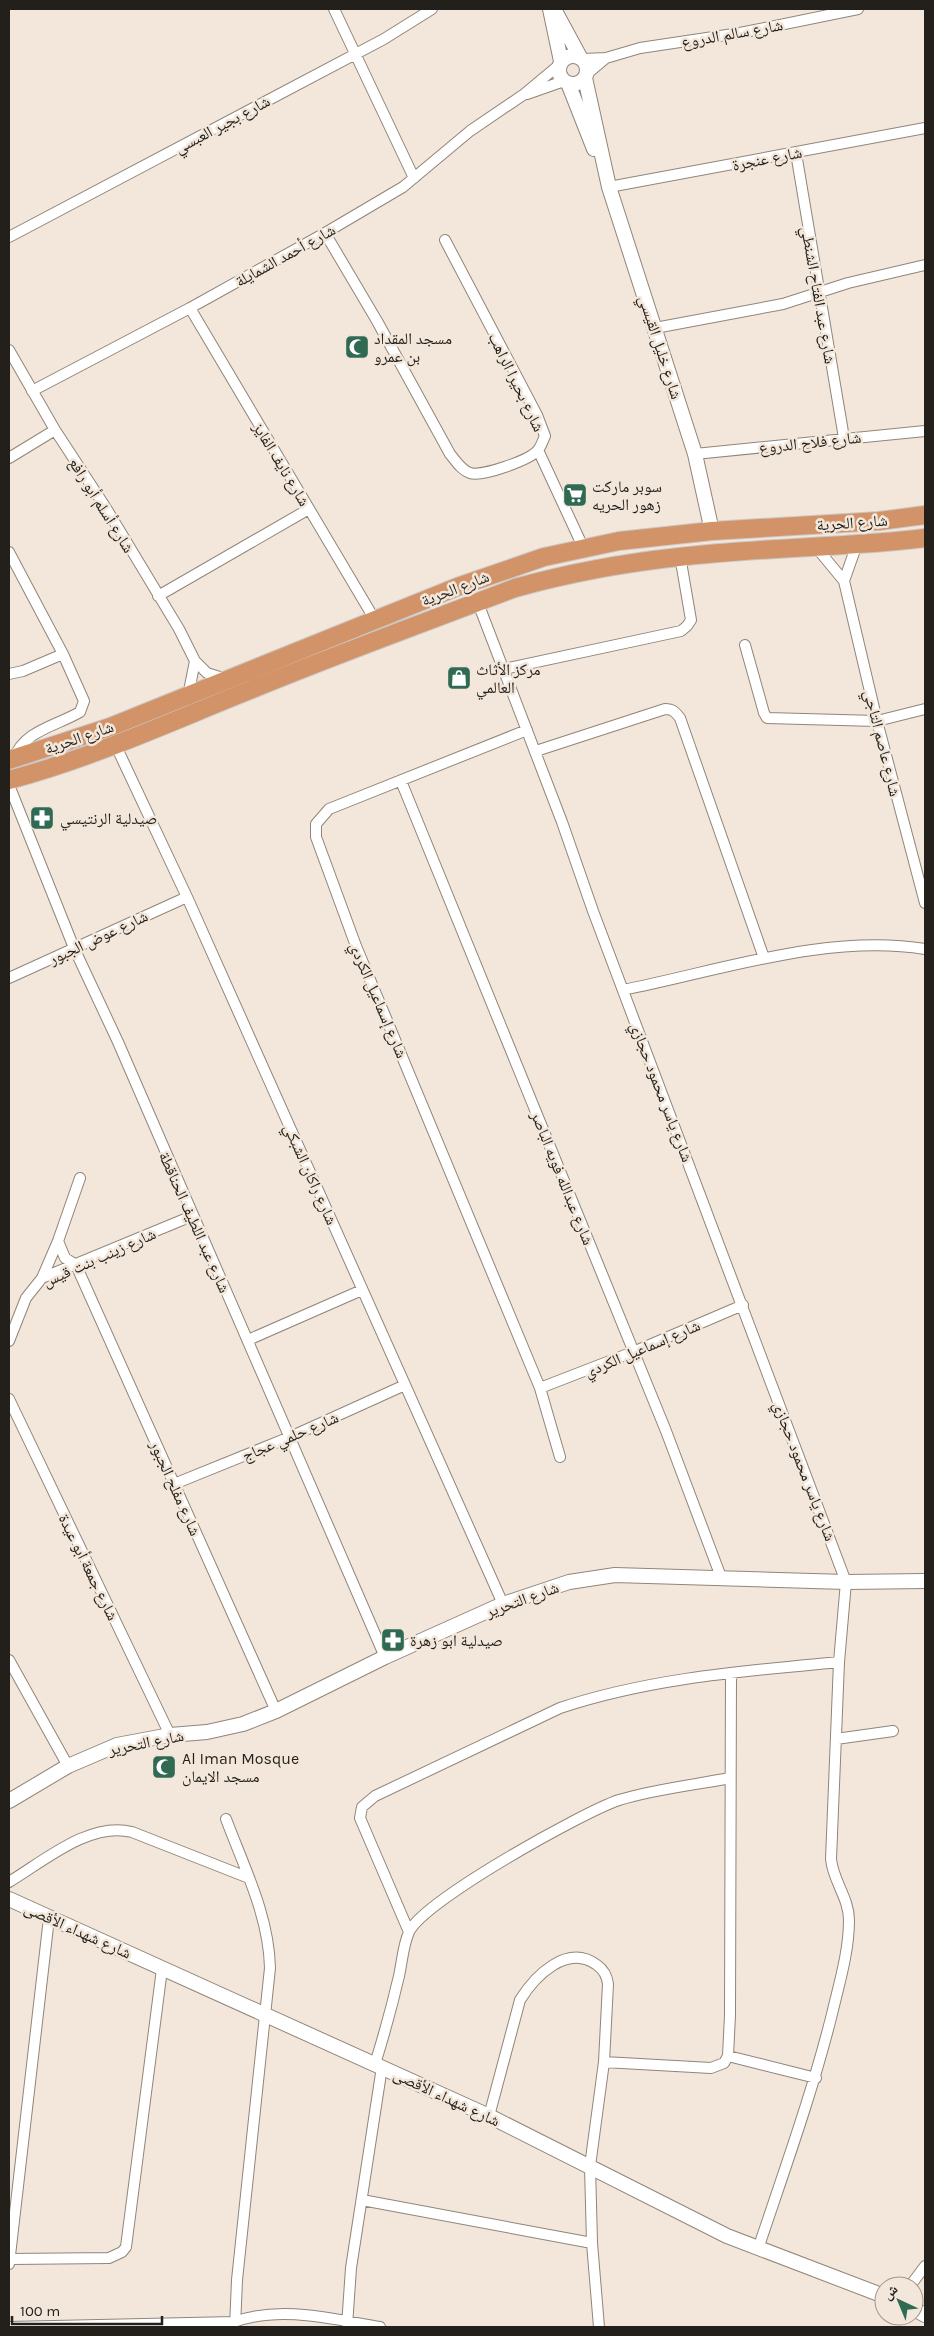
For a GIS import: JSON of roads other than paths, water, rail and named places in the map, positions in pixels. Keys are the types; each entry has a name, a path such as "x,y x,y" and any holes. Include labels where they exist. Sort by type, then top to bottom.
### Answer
{"highway":[{"name":"شارع الحرية","path":"11,759 110,727 507,568 583,547 712,531 879,521 925,516"},
{"name":"شارع الحرية","path":"9,780 116,746 251,689 515,588 585,570 680,556 885,543 925,538"},
{"path":"885,543 925,550"}],"street":[{"path":"334,9 414,178"},
{"name":"شارع بجير العبسي","path":"9,237 407,26 432,9"},
{"path":"550,9 560,63 559,74 566,82 576,84 586,76 587,66 554,9"},
{"name":"شارع سالم الدروع","path":"581,58 606,58 640,48 740,33 839,11 858,9"},
{"path":"560,63 568,56 581,58"},
{"name":"شارع سالم الدروع","path":"586,76 606,58"},
{"name":"شارع أحمد الشمايلة","path":"32,391 190,308 325,233 414,178 470,131 523,94 560,63"},
{"name":"شارع خليل القيسي","path":"586,76 609,187 695,454 712,531"},
{"name":"شارع أحمد الشمايلة","path":"523,94 566,82"},
{"name":"شارع خليل القيسي","path":"566,82 595,152 603,165"},
{"name":"شارع عنجرة","path":"609,187 925,128"},
{"name":"شارع عبد الفتاح الشنطي","path":"796,153 844,438"},
{"name":"شارع بحيرا الراهب","path":"325,233 377,321 444,443 464,470 483,474 518,461 538,450 545,436 445,240"},
{"path":"655,328 783,304 879,275 925,265"},
{"name":"شارع نايف الفايز","path":"190,308 375,620"},
{"name":"شارع أسلم أبو رافع","path":"9,350 55,430 106,508 179,629 195,660 207,673 227,680"},
{"path":"9,458 55,430"},
{"name":"شارع فلاح الدروع","path":"695,454 925,430"},
{"path":"538,450 583,547"},
{"path":"158,596 309,510"},
{"path":"844,582 857,544"},
{"name":"شارع عاصم التاجي","path":"816,547 844,582 877,721 925,903"},
{"path":"9,552 83,696 83,707 74,715 27,738 17,748 11,759"},
{"path":"504,669 681,631 691,620 680,556"},
{"name":"شارع ياسر محمود حجازي","path":"478,602 536,751 623,990 846,1582"},
{"path":"744,645 764,713 768,718 877,721 925,708"},
{"path":"9,674 23,671 63,654"},
{"path":"188,696 195,660"},
{"path":"536,751 666,709 672,709 683,726 764,958"},
{"name":"شارع إسماعيل الكردي","path":"527,730 329,809 316,824 316,838 356,946 540,1388 560,1457"},
{"name":"شارع راكان الشبكي","path":"116,746 187,896 504,1604"},
{"name":"شارع عبدالله فويه الباصر","path":"401,780 633,1352 721,1577"},
{"name":"شارع عبد اللطيف الحناقطة","path":"9,785 74,948 118,1042 385,1657"},
{"name":"شارع عوض الجبور","path":"9,978 187,896"},
{"path":"623,990 764,958 864,946 902,946 925,949"},
{"path":"42,1278 58,1241 80,1178"},
{"name":"شارع زينب بنت قيس","path":"9,1340 26,1298 42,1278 192,1216"},
{"name":"شارع مفلح الجبور","path":"58,1241 65,1258 76,1265 276,1710"},
{"path":"248,1340 362,1290"},
{"name":"شارع إسماعيل الكردي","path":"540,1388 633,1352 743,1305"},
{"name":"شارع حلمي عجاج","path":"174,1484 290,1437 405,1385"},
{"name":"شارع جمعة أبو عيدة","path":"9,1399 170,1735"},
{"name":"شارع التحرير","path":"9,1801 68,1766 117,1745 170,1735 224,1730 276,1710 385,1657 504,1604 569,1582 615,1575 846,1582 925,1581"},
{"path":"758,2249 816,2078 843,1967 849,1920 844,1896 833,1872 831,1859 839,1662 846,1582"},
{"path":"9,1660 68,1766"},
{"path":"409,1932 360,1818 362,1807 367,1802 560,1708 586,1700 643,1686 731,1672 839,1662"},
{"path":"604,2062 711,2068 720,2065 728,2056 730,2015 731,1672"},
{"path":"836,1739 894,1732"},
{"path":"347,2324 351,2268 362,2200 378,2066 409,1932 450,1896 562,1826 618,1800 730,1778"},
{"path":"226,1819 269,1942 270,1968 234,2325"},
{"path":"9,1882 85,1836 112,1829 132,1832 248,1878"},
{"name":"شارع شهداء الأقصى","path":"9,1899 489,2116 728,2236 874,2292"},
{"path":"49,1918 9,2262 109,2258 122,2252 126,2247 162,1969"},
{"path":"489,2116 520,2000 530,1983 560,1961 583,1958 601,1968 607,1977 604,2062 590,2166 592,2244 599,2327"},
{"path":"728,2056 816,2078"},
{"path":"362,2200 592,2244"},
{"path":"9,2327 234,2325 260,2315 284,2313 347,2324 380,2327"}],"place":[{"name":"مسجد المقداد بن عمرو","path":"357,347"},
{"name":"سوبر ماركت زهور الحريه","path":"575,495"},
{"name":"مركز الأثاث العالمي","path":"459,678"},
{"name":"صيدلية الرنتيسي","path":"42,818"},
{"name":"صيدلية ابو زهرة","path":"393,1640"},
{"name":"Al Iman Mosque مسجد الايمان","path":"164,1767"}]}
